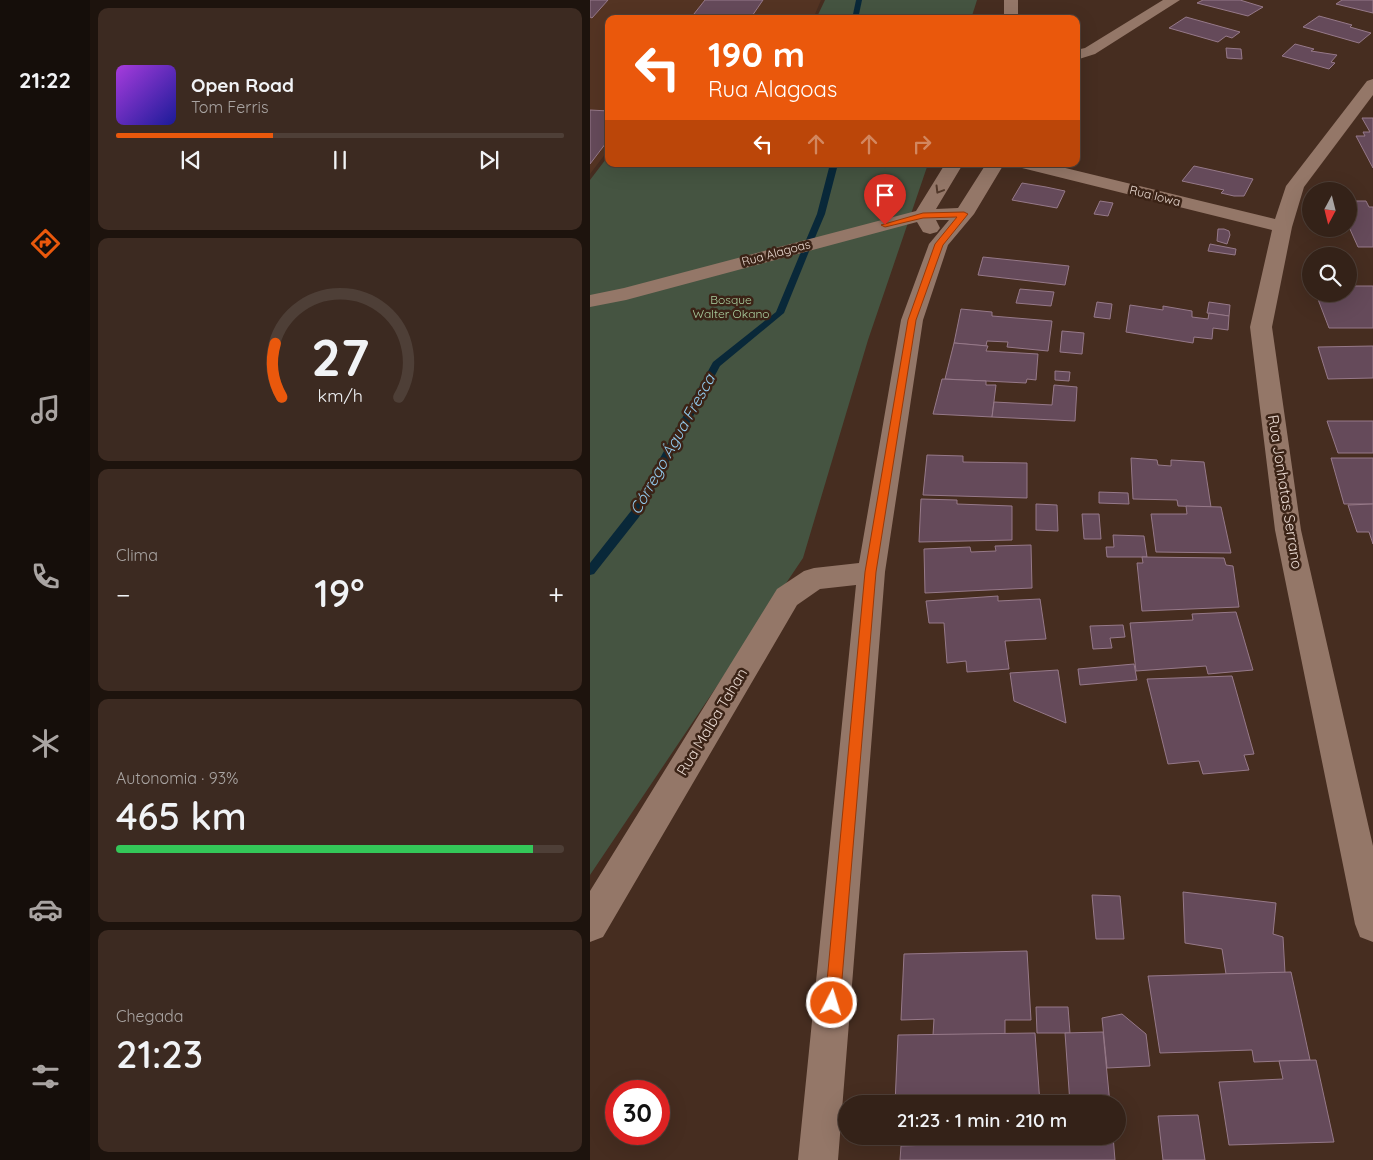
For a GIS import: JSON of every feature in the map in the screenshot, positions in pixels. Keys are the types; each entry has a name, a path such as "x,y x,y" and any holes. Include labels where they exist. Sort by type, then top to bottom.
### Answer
{"street":[{"path":"1011,0 1012,15"},
{"path":"1083,53 1173,0"},
{"name":"Rua Jonhatas Serrano","path":"1373,84 1295,186 1282,227 1261,327 1288,530 1373,924"},
{"path":"940,244 923,215 952,167"},
{"path":"818,1160 871,572 912,320 940,244 964,214 993,167"},
{"name":"Rua Iowa","path":"1040,167 1282,227"},
{"name":"Rua Alagoas","path":"590,301 626,294 923,215 964,214"},
{"name":"Rua Malba Tahan","path":"590,924 787,597 814,579 871,572"}],"shaded area":[{"path":"590,0 821,0 815,15 605,15 605,154 590,174"}],"green space":[{"path":"825,0 977,0 972,15 818,15"},
{"name":"Bosque Walter Okano","path":"605,160 605,167 927,167 868,340 803,558 590,875 590,180"}],"building":[{"path":"590,0 608,0 592,18 590,17"},
{"path":"705,0 763,0 753,15 693,15"},
{"path":"1203,0 1240,0 1263,7 1248,16 1197,3"},
{"path":"1342,0 1373,0 1373,13 1336,4"},
{"path":"1319,16 1352,25 1350,27 1371,33 1359,43 1303,27"},
{"path":"1186,17 1240,32 1232,38 1226,36 1218,42 1169,28"},
{"path":"1295,44 1314,49 1311,51 1337,55 1331,62 1335,63 1329,69 1282,56"},
{"path":"1226,48 1241,49 1242,59 1227,58"},
{"path":"590,110 605,111 605,144 590,164"},
{"path":"1362,118 1373,118 1373,168 1356,136 1365,136 1363,132 1370,132"},
{"path":"1194,166 1253,179 1244,196 1234,196 1221,193 1224,190 1182,181"},
{"path":"1022,183 1065,191 1057,208 1012,200"},
{"path":"1100,201 1113,203 1108,216 1094,214"},
{"path":"1358,201 1366,201 1369,207 1373,207 1373,247 1358,247 1354,238 1358,238"},
{"path":"1218,229 1229,231 1230,235 1227,244 1217,241"},
{"path":"1210,244 1236,249 1235,255 1208,251"},
{"path":"983,257 1069,266 1065,285 978,275"},
{"path":"1357,286 1373,286 1373,328 1329,328 1319,302 1357,302"},
{"path":"1020,289 1054,292 1051,306 1016,303"},
{"path":"1097,302 1112,304 1110,319 1094,317"},
{"path":"1209,302 1230,305 1229,316 1207,313"},
{"path":"1130,305 1163,310 1163,306 1192,311 1192,317 1208,319 1209,313 1229,316 1228,330 1213,328 1212,339 1194,337 1193,343 1126,332"},
{"path":"961,309 992,312 992,316 1052,321 1048,351 1007,347 1008,342 987,341 986,346 954,343"},
{"path":"1062,331 1084,333 1082,354 1060,352"},
{"path":"954,343 988,346 986,351 1038,354 1036,380 1027,379 1026,383 945,379"},
{"path":"1373,346 1373,378 1328,379 1318,347"},
{"path":"1055,371 1070,372 1069,381 1055,380"},
{"path":"942,379 986,381 986,385 996,385 992,417 933,414"},
{"path":"1054,385 1077,387 1075,421 992,417 994,402 1052,405"},
{"path":"1327,421 1373,421 1373,453 1338,453"},
{"path":"927,455 963,456 963,462 1027,463 1027,498 923,495"},
{"path":"1131,458 1157,460 1158,465 1171,466 1171,460 1204,462 1211,507 1178,506 1177,500 1133,499"},
{"path":"1331,458 1373,458 1373,504 1344,504"},
{"path":"1099,492 1128,493 1129,504 1099,503"},
{"path":"921,499 957,500 957,504 1012,506 1012,540 919,542"},
{"path":"1036,504 1057,505 1058,531 1036,530"},
{"path":"1373,504 1373,544 1369,532 1357,532 1348,505"},
{"path":"1186,506 1221,507 1231,553 1156,552 1151,514 1187,514"},
{"path":"1082,514 1099,514 1101,539 1084,539"},
{"path":"1113,535 1144,536 1147,557 1107,557 1106,547 1114,547"},
{"path":"1031,545 1032,588 925,593 924,549 970,547 971,552 996,551 995,546"},
{"path":"1142,557 1224,558 1226,565 1233,566 1239,607 1142,611 1137,563 1143,563"},
{"path":"998,596 998,601 1040,599 1046,639 1005,641 1009,669 967,672 966,661 947,663 944,623 929,623 926,601"},
{"path":"1236,612 1253,670 1208,674 1206,666 1136,671 1130,623 1193,620 1192,614"},
{"path":"1123,625 1125,637 1110,638 1112,648 1093,649 1090,626"},
{"path":"1134,664 1137,680 1080,685 1078,669"},
{"path":"1058,670 1066,723 1014,701 1010,673"},
{"path":"1232,676 1254,754 1244,755 1249,770 1203,774 1199,761 1168,764 1147,679"},
{"path":"1183,892 1276,903 1273,934 1283,937 1285,973 1226,974 1222,949 1185,943"},
{"path":"1092,895 1120,896 1124,939 1096,939"},
{"path":"1027,951 1031,1020 1005,1020 1005,1034 933,1035 934,1019 901,1020 904,954"},
{"path":"1291,972 1310,1060 1254,1062 1252,1050 1160,1053 1148,976"},
{"path":"1036,1007 1068,1007 1070,1033 1037,1033"},
{"path":"1122,1014 1146,1034 1150,1066 1107,1068 1102,1018"},
{"path":"1103,1032 1109,1095 1069,1095 1065,1033"},
{"path":"1035,1033 1039,1095 895,1095 898,1035"},
{"path":"1316,1060 1334,1142 1229,1145 1219,1082 1283,1079 1279,1061"},
{"path":"1198,1115 1205,1160 1163,1160 1158,1116"},
{"path":"1114,1145 1115,1160 900,1160 901,1146"}],"waterway":[{"name":"Córrego Água Fresca","path":"856,15 859,0"},
{"name":"Córrego Água Fresca","path":"810,240 821,214 833,167"},
{"name":"Córrego Água Fresca","path":"590,571 635,514 716,364 780,313 806,249"}],"route":[{"path":"832,1003 871,572 912,320 940,244 964,214 923,215 885,225"}]}
